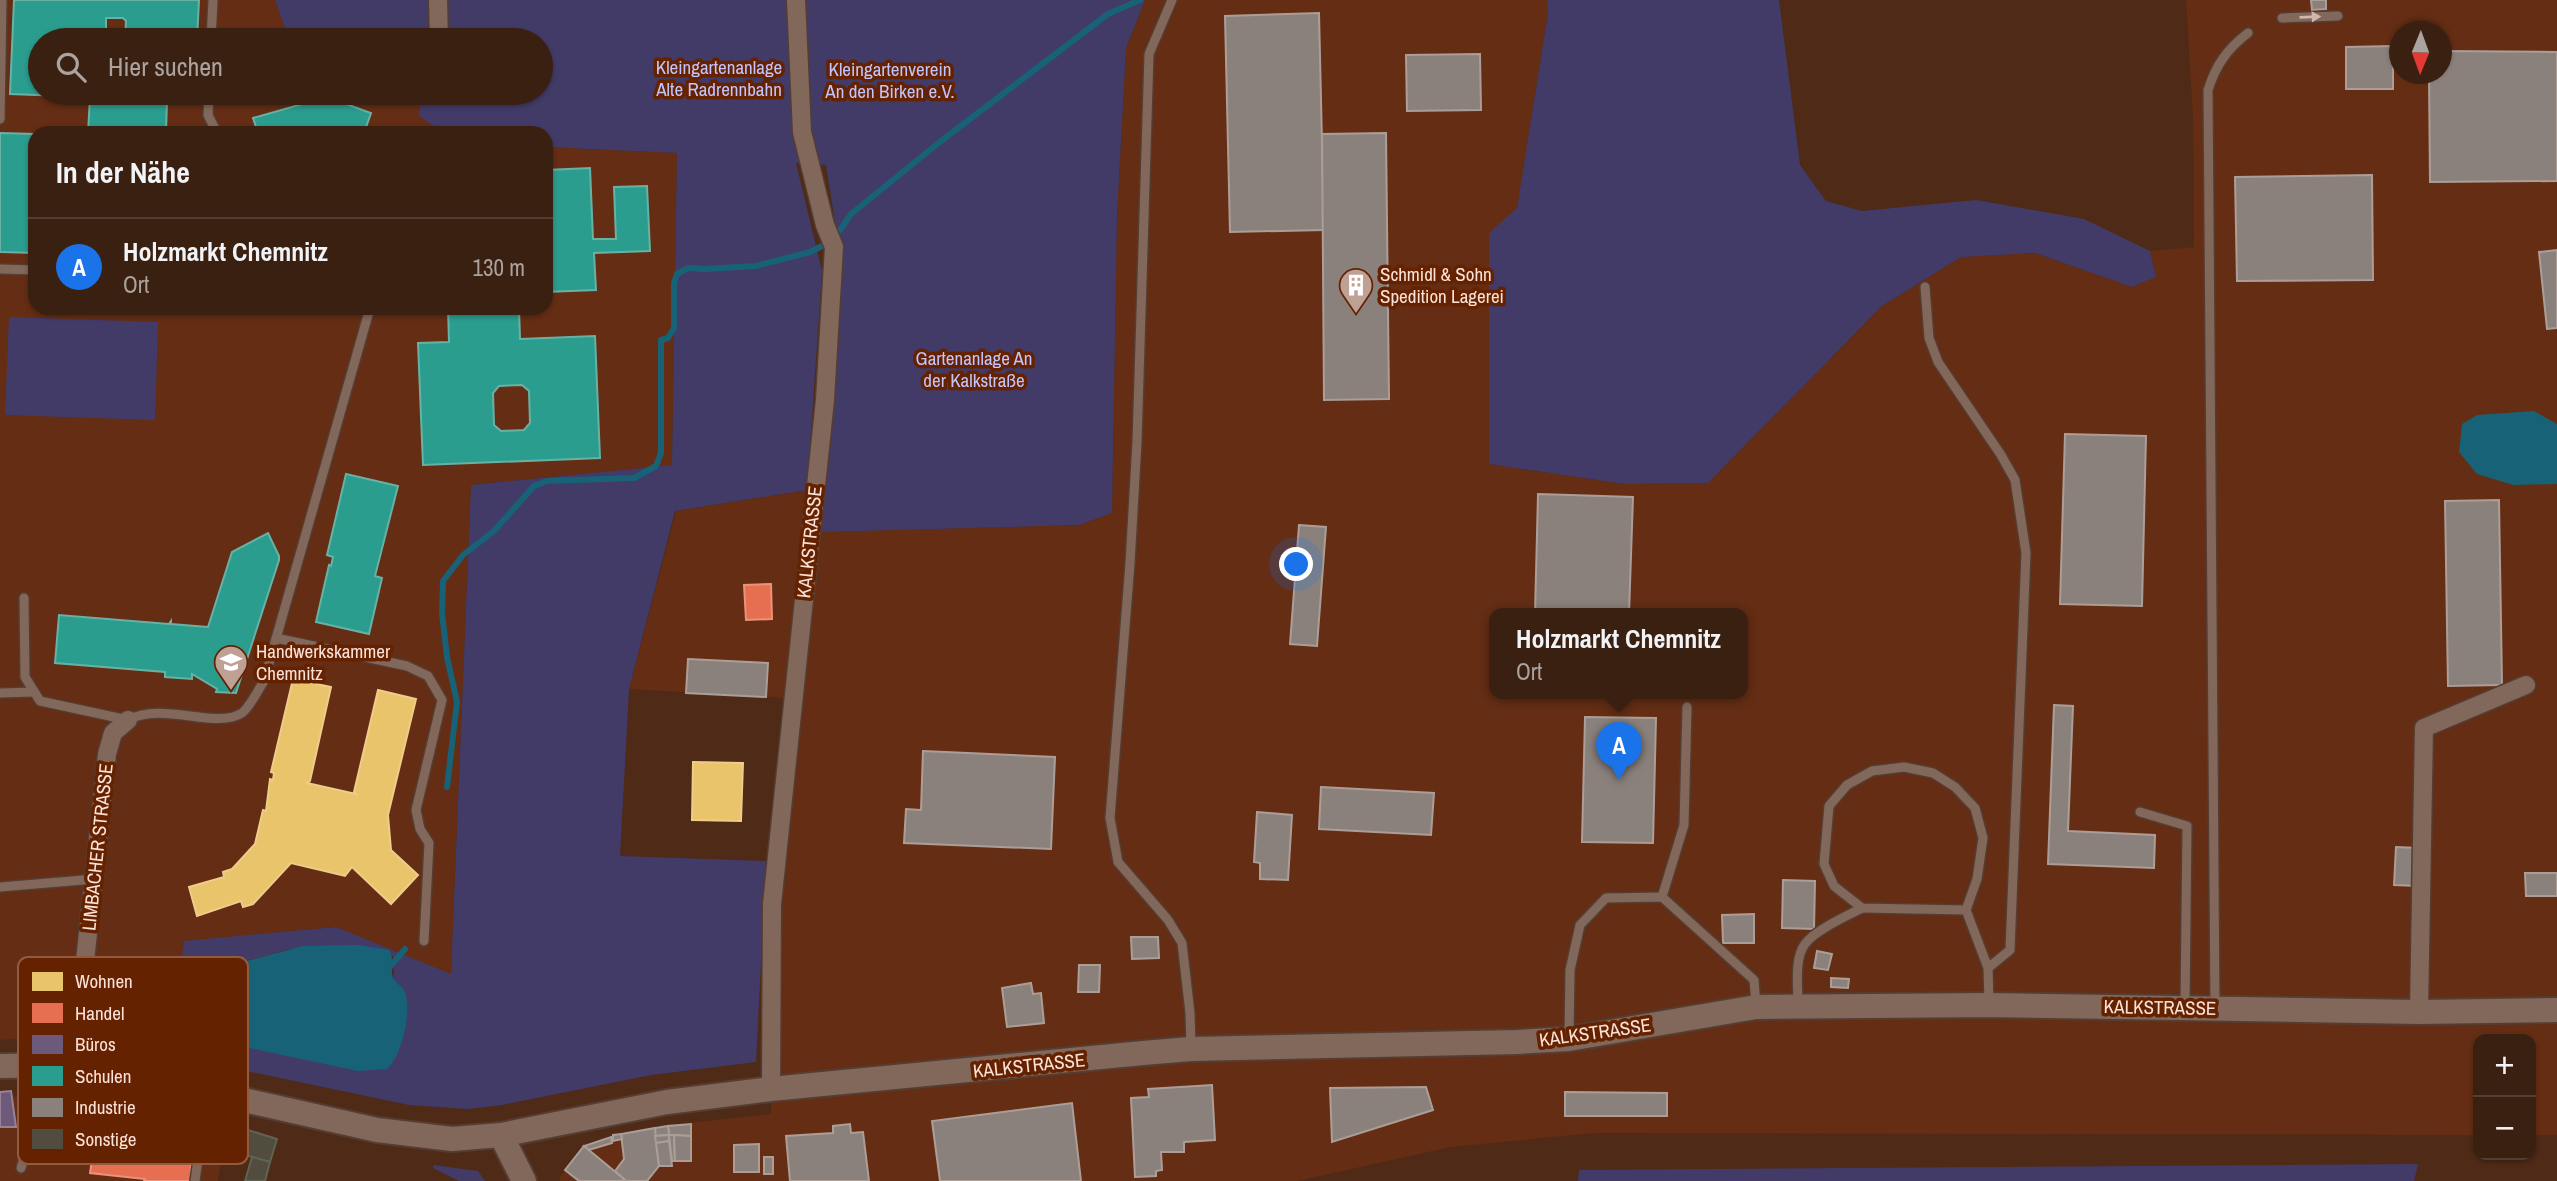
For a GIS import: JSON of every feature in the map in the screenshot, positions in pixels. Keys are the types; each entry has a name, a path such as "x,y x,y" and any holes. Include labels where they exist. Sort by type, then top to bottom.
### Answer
{"main road":[{"name":"KALKSTRASSE","path":"502,1135 667,1102 771,1088 1191,1049 1569,1039 1756,1007 2185,1007 2419,1012 2557,1010"},
{"path":"0,1066 18,1065"},
{"path":"248,1100 377,1130 452,1139 502,1135 524,1181"}],"street":[{"path":"438,0 439,28"},
{"name":"KALKSTRASSE","path":"771,1088 772,904 825,400 834,247 825,225 802,132 796,0"},
{"path":"2419,1012 2424,729 2526,685"},
{"name":"LIMBACHER STRASSE","path":"86,957 107,754 113,733 128,720"}],"lane":[{"path":"0,119 2,0"},
{"path":"211,28 212,0"},
{"path":"1172,0 1149,54 1137,442 1110,818 1118,862 1168,920 1182,943 1191,1049"},
{"path":"2283,18 2337,16"},
{"path":"2215,1008 2207,90 2220,61 2231,45 2248,33"},
{"path":"208,105 208,115 214,126"},
{"path":"0,269 28,270"},
{"path":"1925,287 1928,338 1938,362 2001,455 2015,481 2026,553 2010,950 1988,968"},
{"path":"24,598 25,677 40,701 128,720 140,713 230,717 243,712 264,681 368,315"},
{"path":"276,638 407,666 428,676 442,700 416,810 420,829 429,843 424,940"},
{"path":"0,693 34,692"},
{"path":"1662,897 1684,825 1687,707"},
{"path":"1862,908 1834,886 1824,864 1829,806 1847,785 1872,771 1904,767 1933,773 1955,787 1975,808 1983,838 1977,879 1966,910 1988,968 1989,1006"},
{"path":"2140,812 2187,826 2185,1007"},
{"path":"0,887 94,879"},
{"path":"1569,1039 1570,970 1580,925 1606,898 1662,897 1754,980 1756,1007"},
{"path":"1798,1007 1800,956 1805,944 1836,920 1862,908 1966,910"},
{"path":"22,1168 23,1164"}],"shaded area":[{"name":"Handwerkskammer Chemnitz","path":"0,0 275,0 285,28 28,28 28,105 419,105 419,116 434,126 28,126 28,315 553,315 553,147 677,153 672,465 471,485 451,975 336,927 184,942 182,957 18,957 18,1039 0,1040"},
{"path":"1145,0 1547,0 1548,13 1517,208 1489,464 1625,484 1708,483 1882,306 1961,257 2035,253 2132,287 2156,277 2150,251 2194,247 2193,118 2186,0 2557,0 2557,1135 2536,1135 2536,1034 2473,1034 2473,1135 1594,1133 1451,1147 1297,1181 560,1181 559,1178 584,1145 612,1136 668,1125 771,1114 772,904 810,532 1079,525 1112,513 1117,216 1126,48"},
{"path":"807,490 786,698 629,689 676,511"},
{"path":"18,1096 18,1164 221,1164 218,1181 0,1181 0,1097"}],"green space":[{"path":"275,0 1145,0 1126,48 1117,216 1112,513 1079,525 821,532 837,293 835,222 826,165 796,163 822,271 807,490 675,511 629,689 620,856 766,861 756,1062 651,1075 502,1105 467,1109 409,1105 248,1071 248,1047 357,1071 406,1021 403,994 394,980 393,956 290,949 248,961 248,957 182,957 184,941 336,927 451,974 471,485 672,465 677,153 553,147 553,126 434,126 419,116 419,105 553,105 553,28 285,28"},
{"path":"1547,0 1779,0 1800,165 1826,201 1862,211 1976,200 2084,219 2150,251 2156,277 2132,287 2035,253 1961,257 1882,306 1708,483 1625,484 1489,464 1489,233 1517,208 1548,13"},
{"path":"9,317 158,322 155,420 5,415"},
{"path":"2418,1164 2414,1181 1578,1181 1579,1170"},
{"path":"434,1165 478,1171 485,1181 459,1181 433,1168"}],"water":[{"path":"2534,411 2557,424 2557,484 2513,485 2477,474 2459,452 2462,424 2477,415"},
{"path":"359,945 389,950 393,977 404,990 407,1019 397,1054 387,1069 357,1071 248,1048 248,961 303,946"}],"building: Wohnen":[{"path":"293,679 331,687 310,781 307,783 356,794 354,792 378,690 416,699 388,815 391,850 418,875 391,904 352,867 345,876 291,863 253,904 243,907 241,901 197,916 189,887 224,877 223,872 232,869 255,844 263,810 266,811 270,779 273,780 274,773 271,772"},
{"path":"693,762 743,763 741,821 692,820"}],"building: Handel":[{"path":"771,584 772,619 746,620 744,585"},
{"path":"91,1164 191,1164 191,1181 144,1181 145,1179 90,1173"}],"building: Büros":[{"path":"11,1091 16,1127 0,1127 0,1092"}],"building: Schulen":[{"path":"14,0 199,0 198,28 126,28 126,21 123,18 106,18 106,28 28,28 28,95 10,94"},
{"path":"90,105 167,105 166,126 88,126"},
{"path":"299,105 349,105 371,113 366,126 256,126 253,118"},
{"path":"0,133 28,134 28,253 0,252"},
{"path":"590,168 593,239 616,239 614,187 647,186 650,251 594,253 596,290 553,292 553,170"},
{"path":"448,315 519,315 520,339 595,336 600,458 423,465 418,343 449,342","holes":["522,385 529,391 530,423 524,430 501,431 494,425 493,393 499,386"]},
{"path":"346,474 398,486 375,576 382,578 369,634 316,622 333,557 327,555"},
{"path":"268,533 279,560 236,693 216,692 217,689 192,674 192,679 165,677 165,672 55,663 59,615 169,624 171,621 171,624 208,627 232,552"}],"building: Industrie":[{"path":"2311,0 2326,0 2326,9 2312,10"},
{"path":"1319,13 1324,230 1230,232 1225,16"},
{"path":"2389,46 2389,84 2393,84 2393,89 2346,89 2346,47"},
{"path":"2452,51 2557,52 2557,181 2430,182 2429,84 2452,84"},
{"path":"1480,54 1481,110 1407,111 1406,55"},
{"name":"Schmidl & Sohn Spedition Lagerei","path":"1386,133 1389,399 1324,400 1322,134"},
{"path":"2372,175 2373,280 2237,281 2235,177"},
{"path":"2557,250 2557,328 2547,329 2539,252"},
{"path":"2065,434 2146,436 2142,606 2060,604"},
{"path":"1538,494 1633,497 1629,608 1535,608"},
{"path":"2499,500 2502,685 2448,686 2445,501"},
{"path":"1299,525 1326,527 1317,646 1290,644"},
{"path":"688,659 768,663 766,697 686,693"},
{"path":"2054,705 2073,706 2068,831 2155,835 2154,868 2048,864"},
{"path":"1585,717 1656,718 1653,843 1582,842"},
{"path":"923,751 1055,757 1051,849 904,843 906,809 921,810"},
{"path":"1321,787 1434,793 1431,835 1319,829"},
{"path":"1257,812 1292,815 1288,880 1260,879 1260,863 1254,862"},
{"path":"2396,847 2418,848 2418,886 2394,885"},
{"path":"2525,873 2557,873 2557,896 2526,896"},
{"path":"1783,880 1815,881 1814,929 1782,928"},
{"path":"1754,914 1754,943 1723,943 1722,915"},
{"path":"1131,937 1158,937 1159,958 1132,959"},
{"path":"1817,951 1832,954 1828,970 1814,968"},
{"path":"1079,965 1100,965 1099,992 1078,992"},
{"path":"1831,978 1849,979 1848,988 1831,987"},
{"path":"1031,983 1033,994 1041,993 1044,1023 1007,1027 1002,988"},
{"path":"1212,1085 1215,1140 1184,1142 1184,1152 1161,1152 1162,1170 1156,1171 1156,1176 1135,1177 1131,1098 1149,1097 1148,1089"},
{"path":"1426,1087 1433,1110 1332,1142 1330,1088"},
{"path":"1565,1092 1667,1093 1667,1116 1565,1116"},
{"path":"1072,1103 1081,1181 940,1181 932,1121"},
{"path":"691,1124 691,1136 669,1135 668,1126"},
{"path":"850,1124 851,1133 863,1132 869,1181 790,1181 786,1136 833,1133 833,1126"},
{"path":"668,1126 669,1135 655,1136 655,1128"},
{"path":"655,1128 659,1166 647,1181 626,1181 615,1171 624,1159 621,1134"},
{"path":"621,1134 622,1139 613,1141 613,1135"},
{"path":"669,1135 674,1135 675,1161 672,1161"},
{"path":"669,1135 669,1141 656,1143 655,1136"},
{"path":"674,1135 691,1136 691,1161 675,1161"},
{"path":"611,1137 612,1143 589,1150 584,1146"},
{"path":"669,1141 672,1166 659,1166 656,1143"},
{"path":"759,1144 759,1172 734,1172 734,1145"},
{"path":"584,1146 624,1179 623,1181 579,1181 565,1170"},
{"path":"764,1157 773,1157 773,1174 764,1174"}],"building: Sonstige":[{"path":"248,1130 277,1139 270,1162 248,1156"},
{"path":"252,1157 270,1162 265,1181 245,1181"}],"waterway":[{"path":"447,787 457,702 447,657 442,613 443,581 463,555 494,531 534,486 547,481 634,478 656,466 661,453 661,340 668,338 674,328 674,283 677,274 688,268 756,266 810,252 822,246 840,230 851,214 941,141 1108,14 1140,0"},
{"path":"388,969 405,949"}],"place":[{"name":"Schmidl & Sohn Spedition Lagerei","path":"1356,315"},
{"name":"Handwerkskammer Chemnitz","path":"231,692"},
{"name":"Holzmarkt Chemnitz","path":"1619,780"}],"park label":[{"name":"Kleingartenanlage Alte Radrennbahn","path":"719,78"},
{"name":"Kleingartenverein An den Birken e.V.","path":"890,80"},
{"name":"Gartenanlage An der Kalkstraße","path":"974,369"}]}
